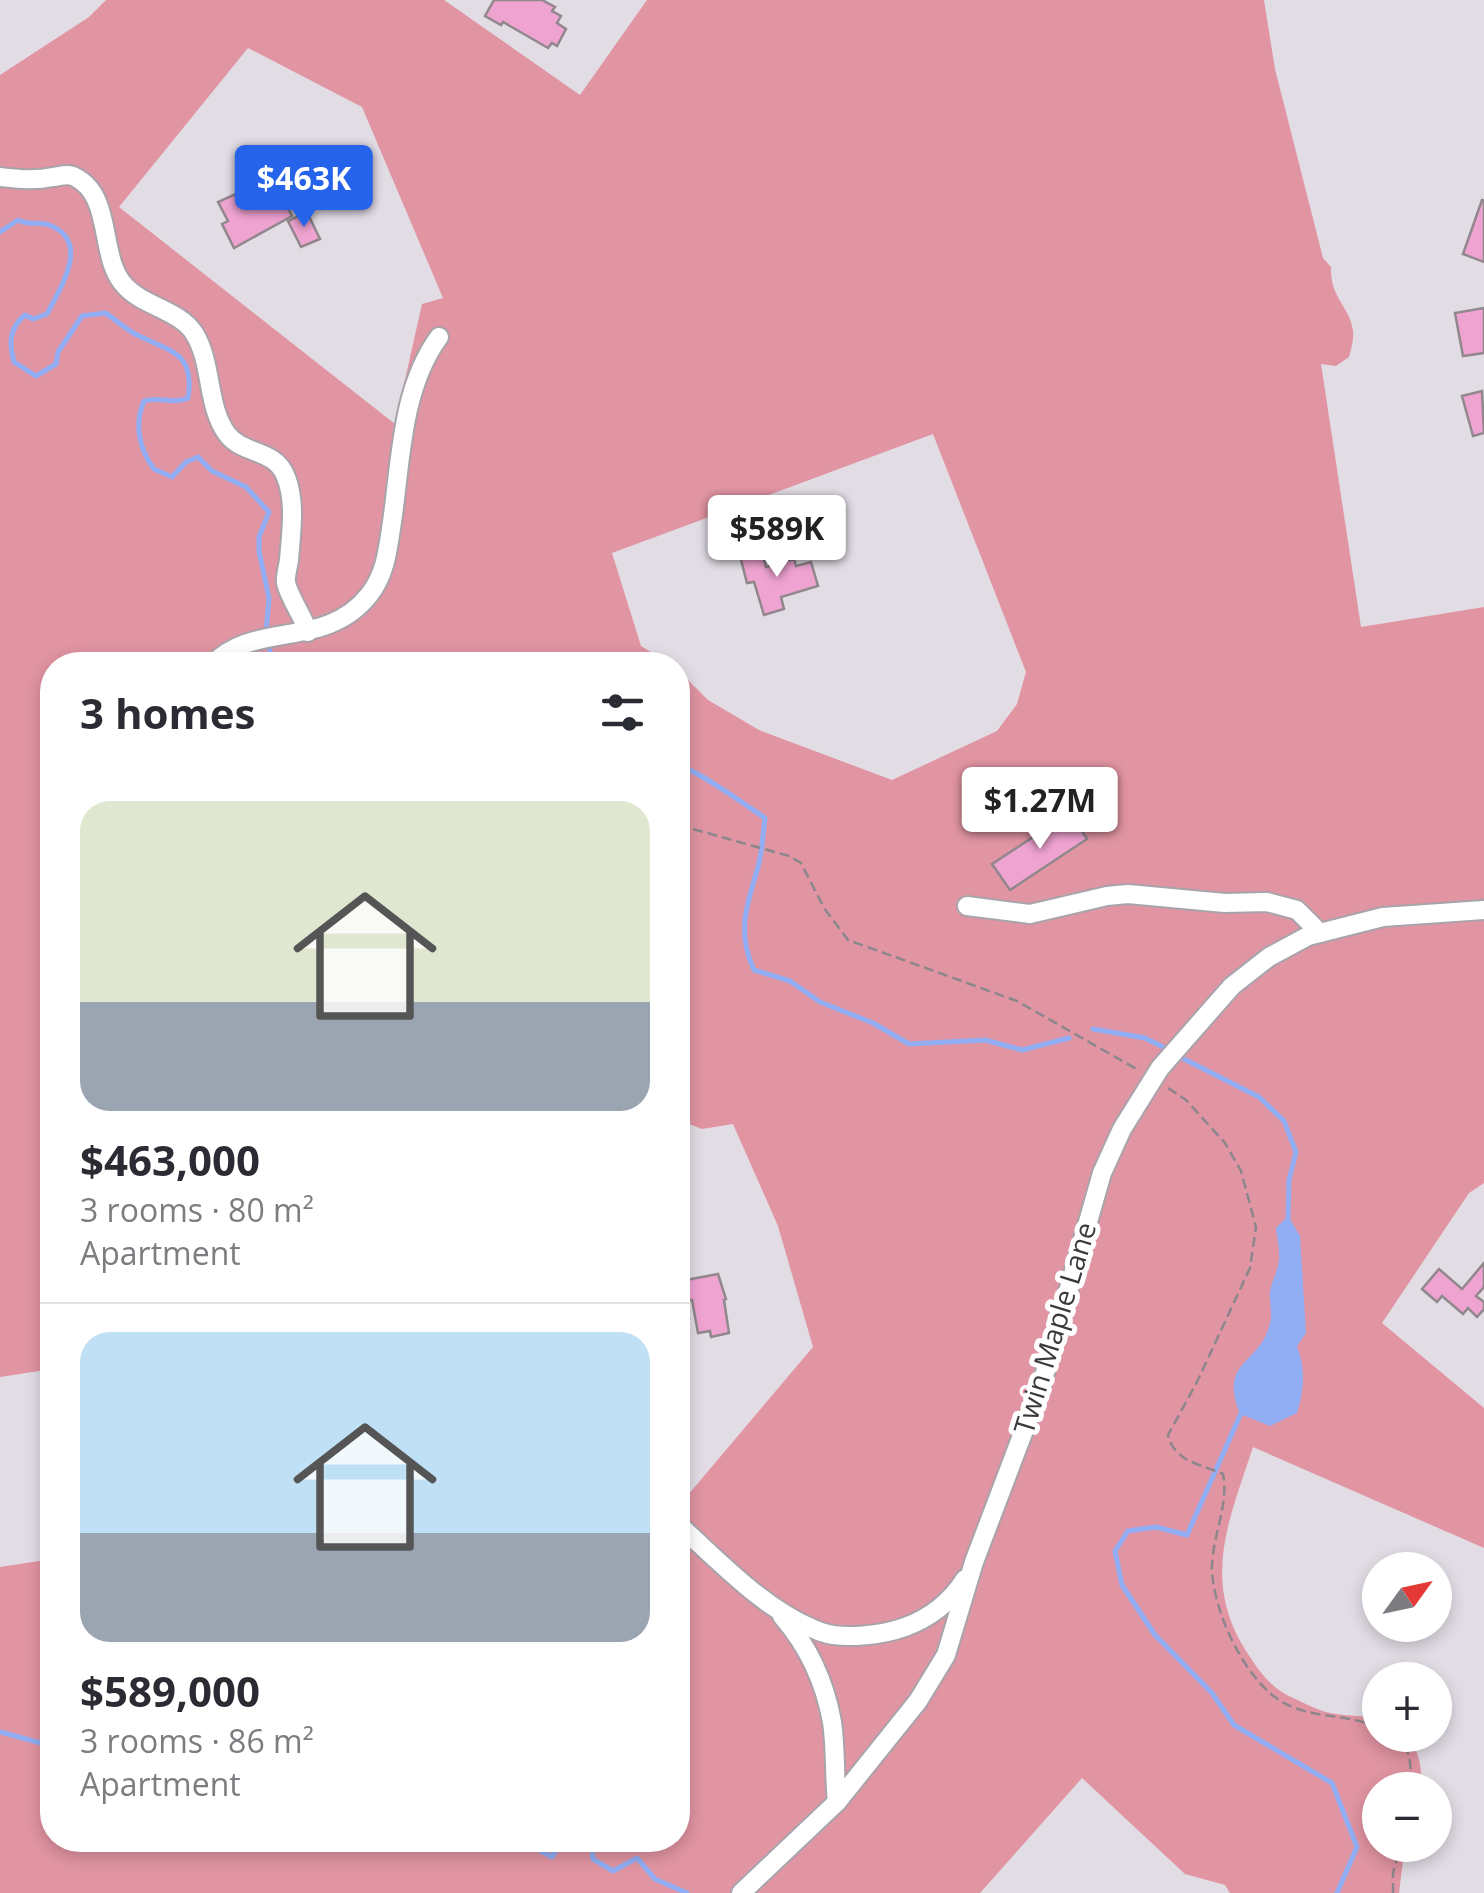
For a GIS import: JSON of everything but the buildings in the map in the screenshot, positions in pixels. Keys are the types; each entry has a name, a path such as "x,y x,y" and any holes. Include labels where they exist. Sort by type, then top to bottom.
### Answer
{"street":[{"path":"0,177 34,181 67,174 77,177 93,195 117,275 125,287 188,325 196,335 219,420 230,438 242,448 278,461 284,472 290,489 291,520 286,582 308,632"},
{"path":"225,652 239,644 308,632 344,618 371,594 386,562 412,394 426,356 439,338"},
{"path":"967,906 1030,914 1128,894 1267,902 1297,910 1320,933"},
{"name":"Twin Maple Lane","path":"741,1893 837,1802 918,1702 946,1655 974,1562 1042,1383 1102,1174 1122,1129 1153,1078 1232,986 1269,957 1320,933 1383,917 1484,910"},
{"path":"690,1534 771,1604 797,1634 818,1670 832,1723 837,1802"},
{"path":"771,1604 824,1634 895,1630 937,1610 955,1594 974,1562"}],"path":[{"path":"690,829 781,853 801,864 824,908 848,940 1018,1001 1186,1100 1225,1143 1241,1171 1256,1227 1250,1268 1168,1435 1171,1448 1186,1460 1223,1474 1224,1500 1213,1539 1212,1581 1219,1611 1257,1680 1283,1703 1362,1724"},
{"path":"1392,1893 1396,1862"}],"shaded area":[{"path":"106,0 444,0 580,95 647,0 1264,0 1275,69 1323,258 1331,267 1334,287 1353,331 1349,357 1336,366 1321,364 1361,627 1484,607 1484,1183 1469,1193 1382,1323 1484,1408 1484,1548 1253,1447 1228,1526 1222,1576 1233,1627 1248,1654 1277,1689 1333,1714 1362,1717 1362,1752 1417,1752 1421,1772 1362,1772 1362,1862 1403,1862 1399,1893 1230,1893 1225,1885 1185,1874 1082,1778 980,1893 0,1893 0,1567 40,1561 40,1852 690,1852 690,1493 813,1347 778,1226 733,1124 702,1129 690,1124 690,682 708,700 759,730 892,780 997,731 1017,704 1026,672 933,434 612,553 641,646 651,652 40,652 40,1371 0,1377 0,75 89,17","holes":["248,48 362,107 443,298 422,304 395,424 119,207"]}],"water":[{"path":"1288,1216 1300,1236 1306,1333 1297,1346 1303,1371 1302,1388 1297,1413 1270,1426 1240,1414 1234,1383 1237,1372 1258,1348 1270,1323 1270,1291 1279,1260 1276,1228"}],"waterway":[{"path":"0,232 18,220 49,225 62,232 71,253 65,279 47,314 33,319 25,315 16,325 11,342 14,362 36,376 56,364 58,352 82,316 105,313 185,363 188,398 144,401 139,419 142,445 154,469 172,477 186,462 198,457 212,471 246,487 269,512 259,537 259,551 269,598 266,633 270,652"},
{"path":"690,770 765,818 744,930 754,970 790,981 820,1002 873,1023 909,1044 985,1040 1022,1050 1069,1038"},
{"path":"1093,1029 1145,1038 1165,1048"},
{"path":"1184,1059 1259,1097 1284,1121 1296,1152 1289,1180 1288,1221"},
{"path":"1242,1411 1187,1535 1156,1527 1128,1531 1115,1551 1122,1585 1155,1635 1212,1693 1234,1725 1332,1783 1357,1847 1337,1893"},
{"path":"0,1732 40,1743"},
{"path":"543,1852 552,1857 555,1852"},
{"path":"592,1852 593,1859 613,1871 637,1858 655,1879 687,1893"}]}
